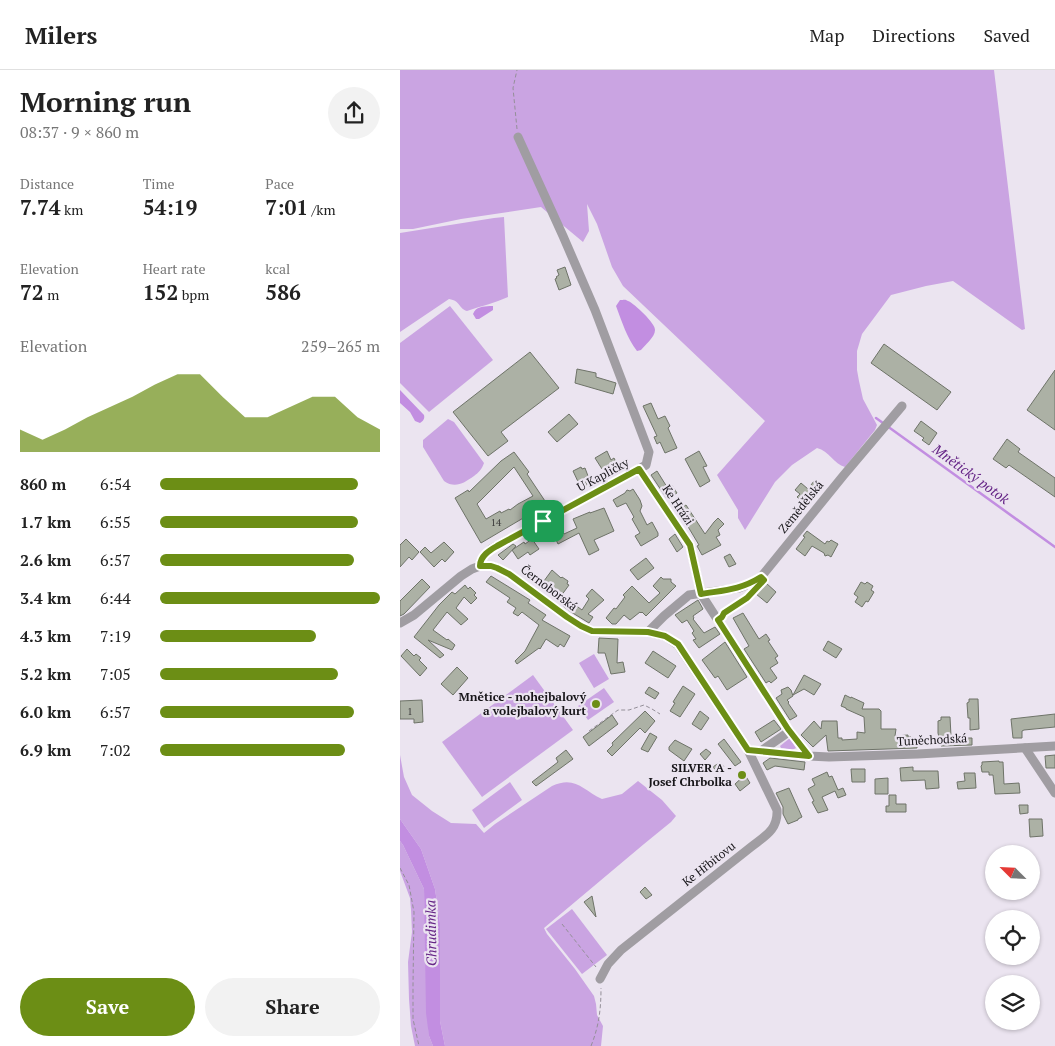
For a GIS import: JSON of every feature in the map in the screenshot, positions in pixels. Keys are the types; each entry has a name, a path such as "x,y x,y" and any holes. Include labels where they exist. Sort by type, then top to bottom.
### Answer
{"street":[{"path":"518,137 564,236 595,310 649,452 646,464 639,469"},
{"name":"Zemědělská","path":"648,632 689,595 739,588 761,577 842,476 902,406"},
{"name":"U Kapličky","path":"480,566 481,560 497,546 639,469"},
{"name":"Ke Hrázi","path":"639,469 690,545 701,594 790,731 809,756"},
{"path":"400,623 414,615 466,572 480,566"},
{"name":"Černoborská","path":"480,566 491,566 509,574 567,617 592,631 648,632 665,636 678,644 748,750"},
{"path":"761,751 790,731"},
{"name":"Tuněchodská","path":"809,756 918,754 1055,746"},
{"path":"1025,748 1055,793"},
{"path":"748,750 809,756"},
{"name":"Ke Hřbitovu","path":"601,977 608,964 621,950 751,847 775,825 777,810 748,750"}],"path":[{"path":"517,70 513,88 518,137"},
{"path":"718,620 724,613 753,592"},
{"path":"589,731 618,710 629,710 644,705 660,714"},
{"path":"400,868 409,885 414,912 412,986 414,1019 419,1046"},
{"path":"562,924 601,977 599,1023 591,1046"}],"shaded area":[{"path":"400,70 994,70 1025,329 1022,330 953,281 891,295 862,334 857,351 857,370 863,399 877,425 875,430 845,467 817,448 792,465 775,482 745,530 738,518 738,510 717,475 765,421 623,286 612,267 597,224 587,204 589,231 583,242 541,207 461,219 413,229 400,229"},
{"path":"504,217 508,297 467,311 456,301 449,299 400,332 400,233"},
{"path":"450,306 493,360 429,412 400,383 400,343"},
{"path":"448,419 454,422 484,463 474,476 456,485 444,481 423,447 423,440"},
{"path":"594,654 609,679 594,688 579,663"},
{"path":"533,675 573,730 482,797 442,742"},
{"name":"Mnětice - nohejbalový a volejbalový kurt","path":"604,688 614,702 588,720 578,706"},
{"path":"790,738 796,748 792,750 781,748 780,746"},
{"path":"400,755 404,777 412,795 451,823 476,824 484,833 552,786 567,782 578,785 602,799 622,794 638,781 662,800 676,816 544,928 594,996 597,1015 603,1026 601,1046 445,1046 440,1021 440,923 435,889 421,849 400,819"},
{"path":"510,782 522,800 484,828 472,810"},
{"path":"400,841 424,889 429,1036 433,1046 415,1046 411,1026 408,962 412,932 411,910 410,898 400,871"},
{"path":"572,909 607,955 582,974 546,929"}],"water":[{"path":"620,300 626,300 635,306 654,327 655,330 650,341 641,350 637,351 625,330 616,306"},
{"path":"493,306 493,310 479,319 476,319 473,314 480,307"},
{"path":"400,390 424,415 424,420 420,423 415,421 410,412 400,403"},
{"name":"Chrudimka","path":"400,819 421,849 435,889 440,923 440,1021 445,1046 433,1046 429,1036 426,1013 424,889 400,841"}],"building":[{"path":"565,267 571,285 559,290 555,279 559,275 557,270"},
{"path":"884,344 951,392 937,410 871,363"},
{"path":"530,352 559,388 501,432 508,441 488,456 453,412"},
{"path":"577,369 596,373 596,377 616,383 613,394 575,383"},
{"path":"1055,370 1055,430 1027,410"},
{"path":"651,403 658,419 665,416 677,448 665,453 660,442 657,444 654,437 657,436 643,406"},
{"path":"569,414 578,424 557,442 548,432"},
{"path":"921,421 937,433 929,445 922,440 924,438 914,431"},
{"path":"1007,439 1020,449 1018,452 1055,478 1055,497 1009,465 1006,468 993,459"},
{"path":"607,451 611,460 614,458 619,468 613,471 610,465 602,469 595,458"},
{"path":"699,451 707,466 703,467 710,481 700,487 685,459"},
{"path":"514,452 529,472 527,474 547,504 481,543 455,498 468,490 469,492 501,461","holes":["514,467 533,496 510,510 501,513 500,511 486,519 477,504"]},
{"path":"581,467 582,469 585,468 588,476 584,478 587,485 581,488 573,471"},
{"path":"657,471 667,487 671,484 677,493 667,499 651,475"},
{"path":"814,481 820,486 813,494 816,496 808,506 797,497 800,494 795,490 801,483 808,489"},
{"path":"633,489 640,500 642,506 640,511 647,525 652,522 658,533 658,536 641,546 635,536 640,533 626,503 617,507 613,500 627,490"},
{"path":"686,505 705,534 718,518 724,524 718,530 720,535 716,537 721,545 702,555 697,546 699,545 678,510"},
{"path":"604,508 614,531 594,540 599,550 589,555 579,533 558,544 551,529 560,526 564,534 577,528 573,519"},
{"path":"807,531 825,544 831,540 838,544 831,557 825,556 824,553 812,546 805,556 796,549"},
{"path":"675,534 683,547 677,552 669,539"},
{"path":"406,539 419,552 412,560 409,557 400,567 400,545"},
{"path":"532,539 539,549 530,555 528,552 518,559 512,550"},
{"path":"444,542 454,552 445,562 442,559 434,567 420,552 425,547 431,553"},
{"path":"513,544 516,546 503,560 498,555"},
{"path":"730,554 736,564 729,567 724,557"},
{"path":"646,558 654,568 638,580 630,570"},
{"path":"552,570 568,581 567,584 569,585 561,596 549,587 547,590 541,585"},
{"path":"491,576 530,600 528,603 546,615 542,620 570,636 564,647 560,644 558,647 546,639 540,649 517,664 515,661 525,651 539,625 522,612 518,616 513,613 516,608 507,602 510,598 486,582"},
{"path":"661,577 663,579 671,579 671,582 676,586 646,616 640,612 630,620 624,615 616,624 612,624 606,618 614,608 616,609 625,597 623,595 632,586 649,603 660,593 653,586"},
{"path":"422,579 430,587 400,616 400,601"},
{"path":"861,582 865,584 867,582 873,586 871,590 874,592 868,602 866,601 862,607 855,602 858,597 854,594"},
{"path":"766,583 776,592 767,603 756,594"},
{"path":"465,585 476,593 474,595 477,598 471,604 464,597 456,608 468,619 461,625 447,612 433,630 455,645 452,650 428,640 444,655 440,658 414,637 439,605 452,592 455,594"},
{"path":"592,589 604,600 588,614 593,617 589,623 563,606 567,599 582,610 589,599 586,596"},
{"path":"698,600 703,609 693,616 693,619 704,633 715,627 720,634 699,648 693,640 696,639 692,633 694,631 687,620 682,623 675,615"},
{"path":"743,613 759,639 766,634 770,640 768,641 778,656 775,658 778,663 770,668 777,678 771,683 769,681 766,683 744,649 749,646 733,618"},
{"path":"599,638 618,639 617,663 623,662 625,672 611,674 605,653 598,653"},
{"path":"828,641 842,649 836,658 823,650"},
{"path":"725,642 747,677 727,690 718,676 715,678 702,660"},
{"path":"407,649 414,656 416,654 421,658 419,660 427,668 420,676 401,656"},
{"path":"653,651 676,666 668,678 645,663"},
{"path":"457,667 468,678 453,695 441,684"},
{"path":"804,675 821,684 814,695 804,689 793,695"},
{"path":"683,686 695,694 680,717 670,711"},
{"path":"649,687 659,693 655,699 645,693"},
{"path":"788,687 793,696 787,700 797,716 790,720 776,698 782,694 781,690"},
{"path":"845,695 864,703 862,709 879,709 881,711 881,729 896,729 895,736 908,735 908,737 911,737 911,740 917,740 917,748 828,751 826,735 813,747 801,735 814,721 821,729 822,721 837,721 838,738 842,738 842,740 857,739 857,732 865,733 864,717 841,706"},
{"path":"969,699 978,699 979,729 970,730 967,703"},
{"path":"422,700 423,722 414,723 414,719 400,719 400,701"},
{"path":"645,711 655,721 645,733 640,728 612,756 607,751 613,745 612,743"},
{"path":"700,711 709,718 701,730 692,724"},
{"path":"1055,714 1055,727 1024,730 1022,731 1022,738 1013,738 1011,719"},
{"path":"612,715 618,724 589,746 583,737"},
{"path":"941,717 950,717 951,736 955,738 972,738 972,745 941,746 938,721 941,720"},
{"path":"774,720 781,729 761,742 755,732"},
{"path":"650,733 657,737 648,752 641,749"},
{"path":"724,739 741,762 735,766 718,744"},
{"path":"675,740 692,749 684,761 669,750 669,747"},
{"path":"706,749 711,753 705,760 700,754"},
{"path":"566,750 573,759 536,786 532,782 558,762 556,758"},
{"path":"1055,755 1055,768 1046,768 1045,756"},
{"path":"770,758 805,762 804,770 775,766 767,770 763,763"},
{"path":"720,762 724,767 718,773 713,767"},
{"path":"982,762 1003,762 1004,784 1019,783 1020,793 995,794 993,775 989,775 989,772 982,772 981,766"},
{"path":"913,767 913,771 938,771 939,788 926,789 925,780 901,781 900,768"},
{"path":"851,769 865,769 865,782 852,782"},
{"path":"827,772 829,777 832,776 838,790 843,788 846,795 838,798 835,791 822,797 828,810 818,813 808,789 815,785 812,779"},
{"path":"964,773 975,773 976,788 958,789 957,782 965,781"},
{"path":"745,775 750,783 740,791 735,784"},
{"path":"888,778 888,794 875,794 875,779"},
{"path":"789,788 802,817 788,824 776,793"},
{"path":"889,795 896,795 896,804 906,804 906,812 886,812 886,806 889,806"},
{"path":"1019,805 1028,805 1028,813 1020,814"},
{"path":"1029,819 1042,819 1043,836 1030,837"},
{"path":"645,887 652,895 646,899 640,892"},
{"path":"592,896 596,917 584,902"}],"waterway":[{"name":"Mnětický potok","path":"876,418 1055,547"}],"place":[{"name":"Mnětice - nohejbalový a volejbalový kurt","path":"596,704"},
{"name":"SILVER A - Josef Chrbolka","path":"742,775"}],"route":[{"path":"639,469 690,545 701,594 739,588 761,577 764,580 747,598 724,613 718,620 788,729 809,756 748,750 678,644 665,636 648,632 592,631 567,617 509,574 491,566 480,566 481,560 491,549 543,521 639,469"}]}
